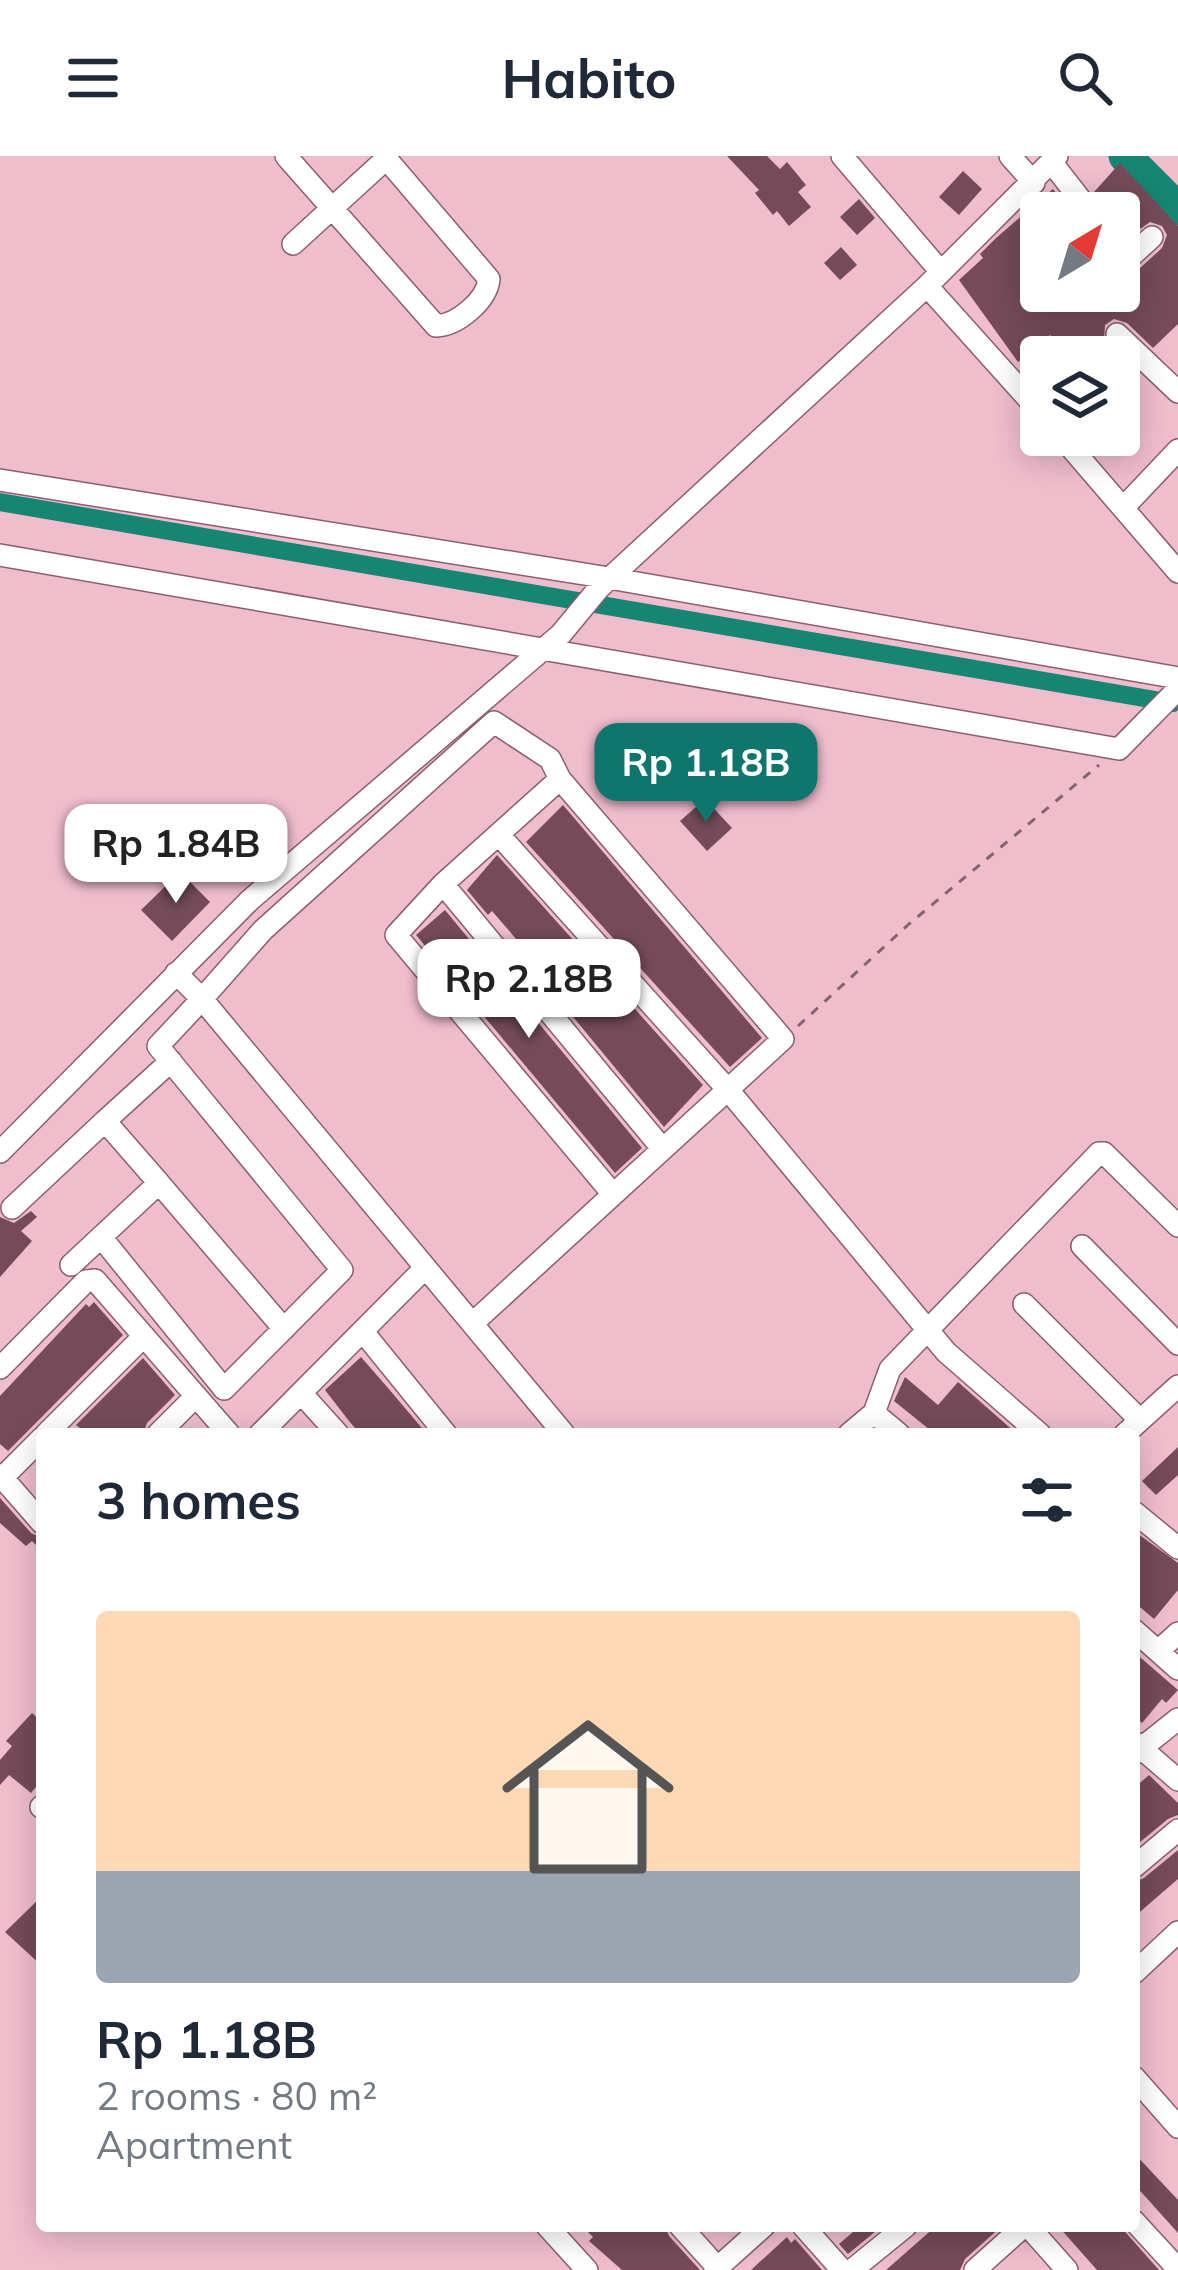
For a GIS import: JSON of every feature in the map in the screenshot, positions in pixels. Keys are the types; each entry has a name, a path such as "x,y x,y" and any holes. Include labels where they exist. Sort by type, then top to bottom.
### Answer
{"street":[{"path":"286,156 334,209 436,326 452,324 486,293 489,279 385,157 334,209 293,244"},
{"path":"842,156 1020,387"},
{"path":"1010,156 1034,182"},
{"path":"0,1152 176,973 312,844 552,641 604,583 934,279 1054,160 1076,192"},
{"path":"1140,245 1152,237"},
{"path":"1117,334 1178,392"},
{"path":"1124,506 1178,450"},
{"path":"1079,456 1178,572"},
{"path":"0,479 1178,678"},
{"path":"0,555 552,641 1119,748 1178,689"},
{"path":"101,1238 224,1389 342,1270 158,1046 263,930 494,722 519,669"},
{"path":"474,1322 783,1039 560,779 550,759 494,722"},
{"path":"560,779 443,884 396,935 612,1193"},
{"path":"499,835 729,1091 926,1330 1033,1428"},
{"path":"443,884 661,1147"},
{"path":"176,973 559,1428"},
{"path":"12,1208 170,1061"},
{"path":"105,1120 284,1329"},
{"path":"856,1428 874,1414 890,1369 1099,1153 1178,1226"},
{"path":"71,1265 159,1184"},
{"path":"1082,1246 1178,1344"},
{"path":"266,1428 425,1268"},
{"path":"0,1368 90,1279 95,1280 225,1428"},
{"path":"1024,1304 1133,1427 1178,1386"},
{"path":"364,1333 441,1428"},
{"path":"52,1428 144,1336"},
{"path":"302,1394 333,1428"},
{"path":"164,1428 196,1396"},
{"path":"874,1414 892,1428"},
{"path":"36,1444 1,1477 36,1515"},
{"path":"1140,1516 1178,1548"},
{"path":"1158,1651 1178,1633"},
{"path":"1140,1635 1178,1669"},
{"path":"1140,1745 1178,1719"},
{"path":"1140,1751 1178,1780"},
{"path":"1140,1862 1178,1830"},
{"path":"1140,1967 1178,1932"},
{"path":"1140,1943 1151,1955"},
{"path":"1140,2084 1178,2127"},
{"path":"1140,2228 1178,2269"},
{"path":"552,2232 587,2270"},
{"path":"685,2232 717,2269 757,2232"},
{"path":"808,2232 842,2270"},
{"path":"852,2270 899,2232"},
{"path":"975,2270 1019,2232"},
{"path":"1032,2232 1067,2270"}],"path":[{"path":"783,1039 909,924 1119,748"}],"building":[{"path":"727,156 767,156 780,169 787,162 806,185 798,192 811,207 789,226 777,211 773,215 755,193 759,190"},
{"path":"1120,163 1178,226 1178,324 1153,348 1127,323 1114,319 1105,325 1104,336 1020,336 1018,362 959,280 1020,217 1020,312 1140,312 1140,268 1162,248 1167,235 1162,226 1150,222 1140,229 1140,192 1094,192"},
{"path":"963,171 982,189 959,215 939,197"},
{"path":"859,199 875,218 857,235 840,217"},
{"path":"841,247 857,265 840,280 824,263"},
{"path":"705,799 732,828 707,851 680,821"},
{"path":"563,805 762,1038 730,1067 526,842"},
{"path":"497,855 703,1085 664,1127 517,949 521,945 467,890"},
{"path":"180,872 210,902 172,941 141,910"},
{"path":"445,910 642,1148 615,1173 416,935"},
{"path":"31,1211 37,1217 21,1231 32,1241 0,1277 0,1217 14,1223"},
{"path":"94,1302 123,1335 8,1451 0,1444 0,1396 86,1304 89,1307"},
{"path":"361,1357 422,1428 355,1428 325,1390"},
{"path":"143,1358 175,1395 145,1428 76,1425"},
{"path":"905,1377 938,1405 958,1382 1010,1428 928,1428 894,1401"},
{"path":"1178,1447 1178,1475 1156,1495 1142,1481"},
{"path":"0,1498 36,1535 36,1545 32,1541 26,1546 0,1523"},
{"path":"1140,1535 1178,1563 1178,1590 1154,1619 1140,1607"},
{"path":"1140,1657 1178,1690 1166,1703 1162,1699 1142,1723"},
{"path":"32,1713 36,1717 36,1787 31,1793 9,1775 0,1785 0,1760 12,1746 6,1741"},
{"path":"1149,1775 1178,1803 1178,1815 1140,1842 1140,1783"},
{"path":"1178,1850 1178,1879 1140,1912 1140,1880"},
{"path":"36,1902 36,1960 5,1932"},
{"path":"1140,2159 1178,2200 1178,2233 1140,2191"},
{"path":"588,2232 667,2232 700,2270 622,2270 589,2241 593,2237"},
{"path":"853,2232 875,2232 848,2254 839,2244"},
{"path":"929,2232 995,2232 965,2259 960,2270 886,2270"},
{"path":"1063,2232 1125,2232 1159,2270 1097,2270"},
{"path":"787,2237 791,2243 795,2239 822,2270 751,2270"}],"waterway":[{"path":"1125,156 1178,209"},
{"path":"0,502 1173,703"}]}
